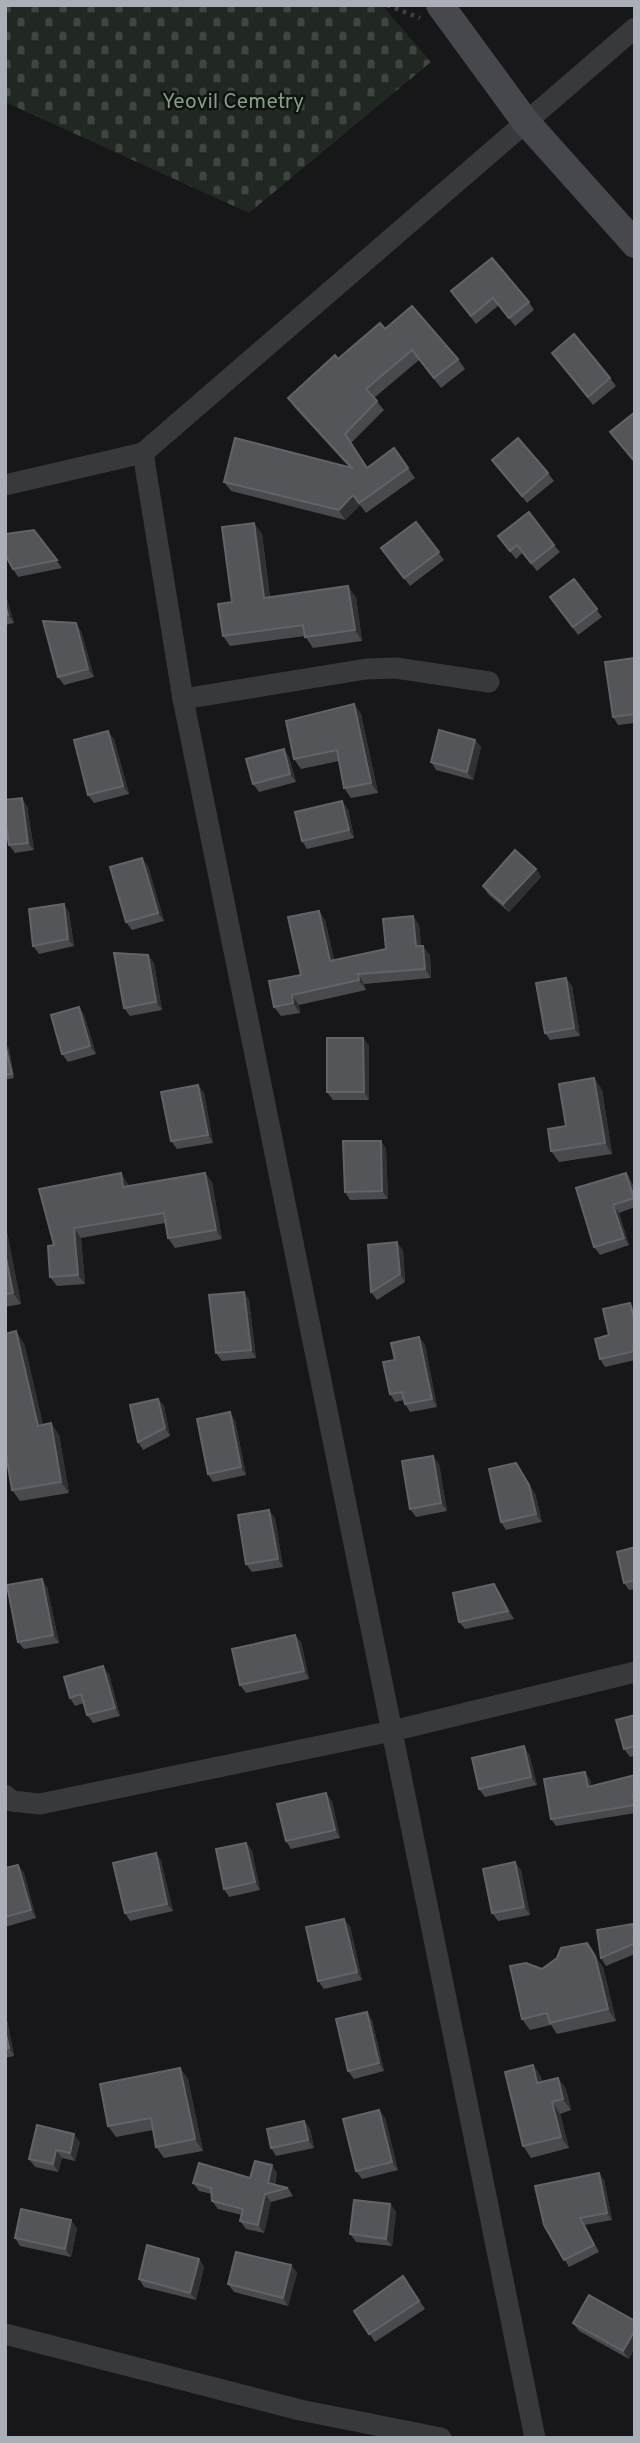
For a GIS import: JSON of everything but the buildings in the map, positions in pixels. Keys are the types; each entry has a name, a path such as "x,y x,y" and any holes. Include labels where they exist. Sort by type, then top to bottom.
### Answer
{"street":[{"path":"440,5 525,121 635,244"},
{"path":"5,485 143,453 635,28"},
{"path":"143,453 183,699 535,2438"},
{"path":"183,699 366,669 396,668 489,682"},
{"path":"5,1795 12,1801 40,1804 392,1731 635,1672"},
{"path":"5,2334 300,2410 441,2438"}],"green space":[{"name":"Yeovil Cemetry","path":"5,5 382,5 431,62 249,213 5,102"}]}
